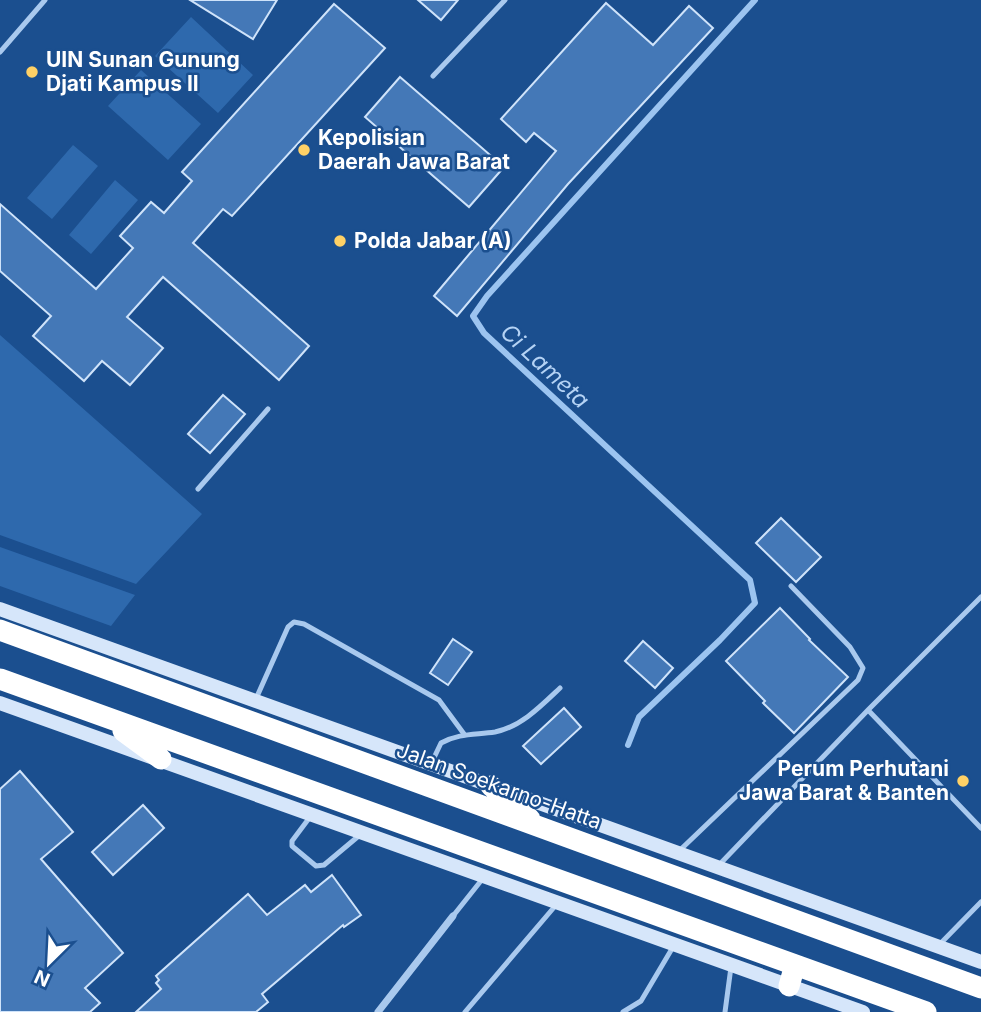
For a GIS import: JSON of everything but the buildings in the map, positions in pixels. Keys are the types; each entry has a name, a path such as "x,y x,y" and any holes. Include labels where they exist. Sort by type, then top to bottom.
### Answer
{"highway":[{"name":"Jalan Soekarno-Hatta","path":"0,630 981,988"},
{"path":"0,679 926,1012"},
{"path":"101,715 161,759"},
{"path":"491,786 541,828"},
{"path":"789,986 795,965"}],"main road":[{"name":"Jalan Soekarno-Hatta","path":"0,609 981,962"},
{"path":"0,703 863,1012"}],"street":[{"path":"378,1012 453,916"}],"lane":[{"path":"0,52 45,0"},
{"path":"433,76 505,0"},
{"path":"198,489 268,409"},
{"path":"677,853 858,680 863,668 850,647 791,586"},
{"path":"717,867 981,597"},
{"path":"255,701 288,627 294,622 304,624 439,699 464,734"},
{"path":"430,764 441,743 464,734 498,731 516,724 539,708 560,688"},
{"path":"868,710 981,828"},
{"path":"312,814 292,841 292,846 316,866 324,865 363,832"},
{"path":"453,916 485,876"},
{"path":"937,946 981,902"},
{"path":"465,1012 558,903"},
{"path":"623,1012 641,1001 674,944"},
{"path":"725,1012 732,964"}],"shaded area":[{"path":"191,17 253,75 218,113 155,56"},
{"path":"141,70 201,124 168,160 108,106"},
{"path":"73,145 98,166 52,219 27,198"},
{"path":"115,180 138,200 91,254 69,235"},
{"path":"0,335 202,514 136,584 0,535"},
{"path":"0,547 135,595 111,626 0,586"}],"waterway":[{"name":"Ci Lameta","path":"628,745 639,717 755,603 750,580 484,333 473,316 487,296 755,0"}],"place":[{"name":"UIN Sunan Gunung Djati Kampus II","path":"32,72"},
{"name":"Kepolisian Daerah Jawa Barat","path":"304,150"},
{"name":"Polda Jabar (A)","path":"340,241"},
{"name":"Perum Perhutani Jawa Barat & Banten","path":"963,781"}]}
